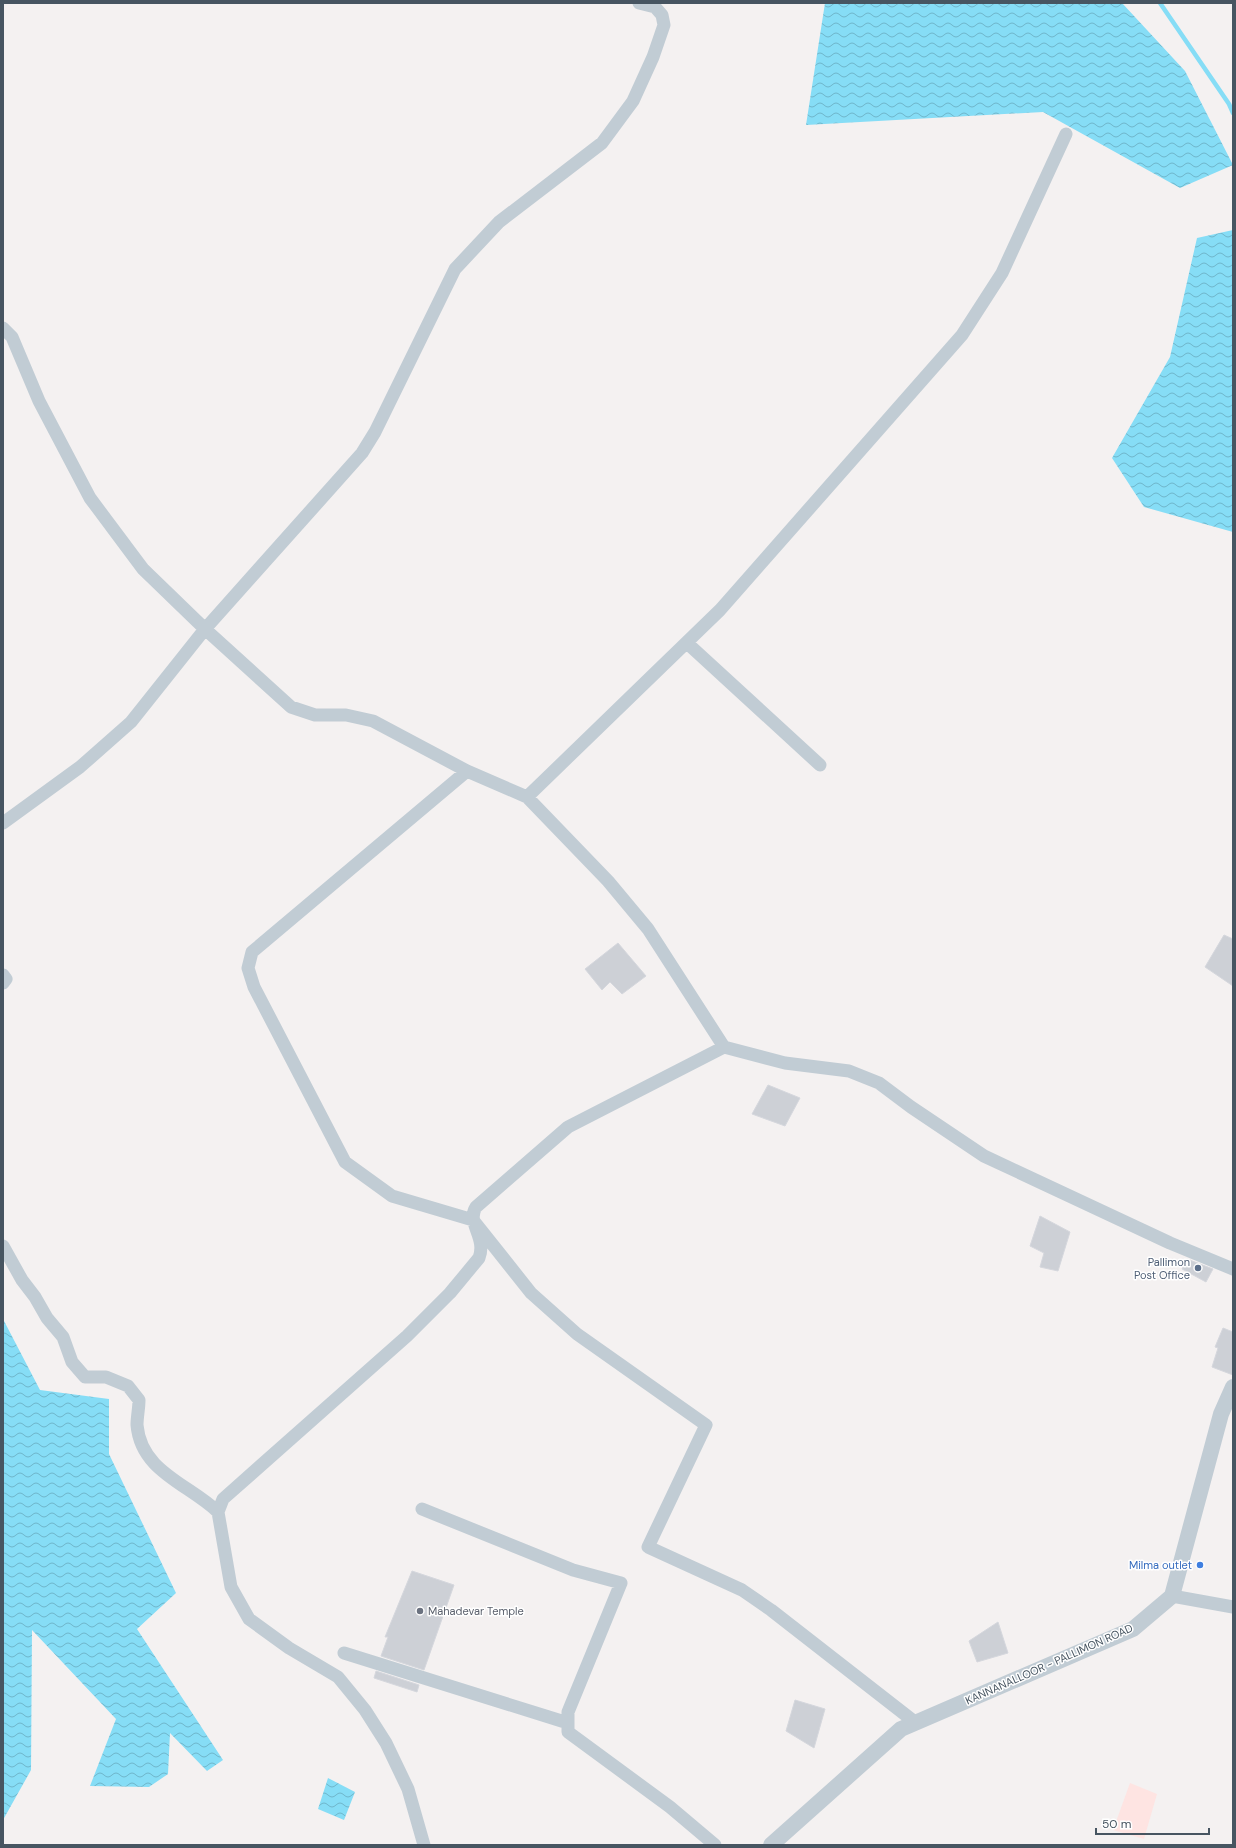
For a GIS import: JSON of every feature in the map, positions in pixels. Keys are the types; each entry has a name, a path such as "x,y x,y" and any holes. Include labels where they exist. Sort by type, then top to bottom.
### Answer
{"street":[{"path":"3,823 80,767 131,722 205,629 362,453 375,432 455,269 499,222 602,143 633,101 653,57 664,25 662,15 655,7 639,3"},
{"path":"526,797 720,610 962,335 1002,274 1066,134"},
{"path":"3,328 12,337 39,401 90,498 143,569 205,629 291,707 315,715 346,715 373,721 467,771 526,797 608,881 648,929 724,1047"},
{"path":"687,643 820,765"},
{"path":"467,771 252,952 248,968 254,987 345,1162 392,1196 473,1220 531,1293 577,1334 706,1425 648,1547 742,1590 771,1610 916,1723"},
{"path":"3,975 6,979 3,983"},
{"path":"424,1845 408,1789 386,1743 365,1710 338,1677 289,1648 249,1619 231,1587 218,1512 224,1499 407,1336 450,1293 479,1258 482,1252 482,1244 473,1220 473,1212 568,1127 724,1047 785,1063 849,1071 879,1083 911,1107 984,1156 1170,1243 1233,1268"},
{"path":"3,1246 22,1280 35,1297 47,1318 63,1337 72,1362 85,1377 106,1377 128,1386 139,1400 137,1425 144,1448 154,1464 173,1481 205,1500 218,1512"},
{"path":"1233,1387 1221,1414 1172,1596 1233,1607"},
{"path":"422,1509 573,1570 622,1583 568,1712 568,1732 574,1738 670,1808 715,1845"},
{"name":"KANNANALLOOR - PALLIMON ROAD","path":"771,1845 901,1729 1133,1629 1172,1596"},
{"path":"344,1653 568,1723"}],"shaded area":[{"path":"1130,1783 1157,1794 1144,1839 1113,1830"}],"water":[{"path":"825,3 1122,3 1185,71 1233,165 1180,188 1043,112 806,125"},
{"path":"1233,230 1233,532 1144,507 1112,458 1170,357 1197,238"},
{"path":"3,1319 40,1390 109,1399 109,1454 176,1593 137,1629 223,1760 207,1771 170,1733 168,1774 149,1787 90,1786 116,1719 32,1630 31,1770 3,1820"},
{"path":"328,1778 355,1792 344,1820 318,1809"}],"building":[{"path":"1224,935 1233,939 1233,986 1205,967"},
{"path":"618,943 646,976 622,994 610,982 602,990 585,969"},
{"path":"768,1085 800,1098 785,1126 752,1114"},
{"path":"1040,1216 1070,1232 1058,1271 1040,1267 1044,1253 1030,1246"},
{"name":"Pallimon Post Office","path":"1187,1259 1213,1269 1206,1282 1182,1269"},
{"path":"1223,1328 1233,1332 1233,1375 1212,1367 1218,1348 1215,1347"},
{"name":"Mahadevar Temple","path":"412,1571 454,1585 424,1670 381,1656 388,1637 385,1637"},
{"path":"998,1622 1008,1653 977,1662 969,1641"},
{"path":"376,1671 419,1685 417,1692 374,1678"},
{"path":"795,1700 825,1709 814,1748 786,1731"}],"waterway":[{"path":"1160,3 1229,104 1233,113"}],"place":[{"name":"Pallimon Post Office","path":"1198,1268"},
{"name":"Milma outlet","path":"1200,1565"},
{"name":"Mahadevar Temple","path":"420,1611"}]}
